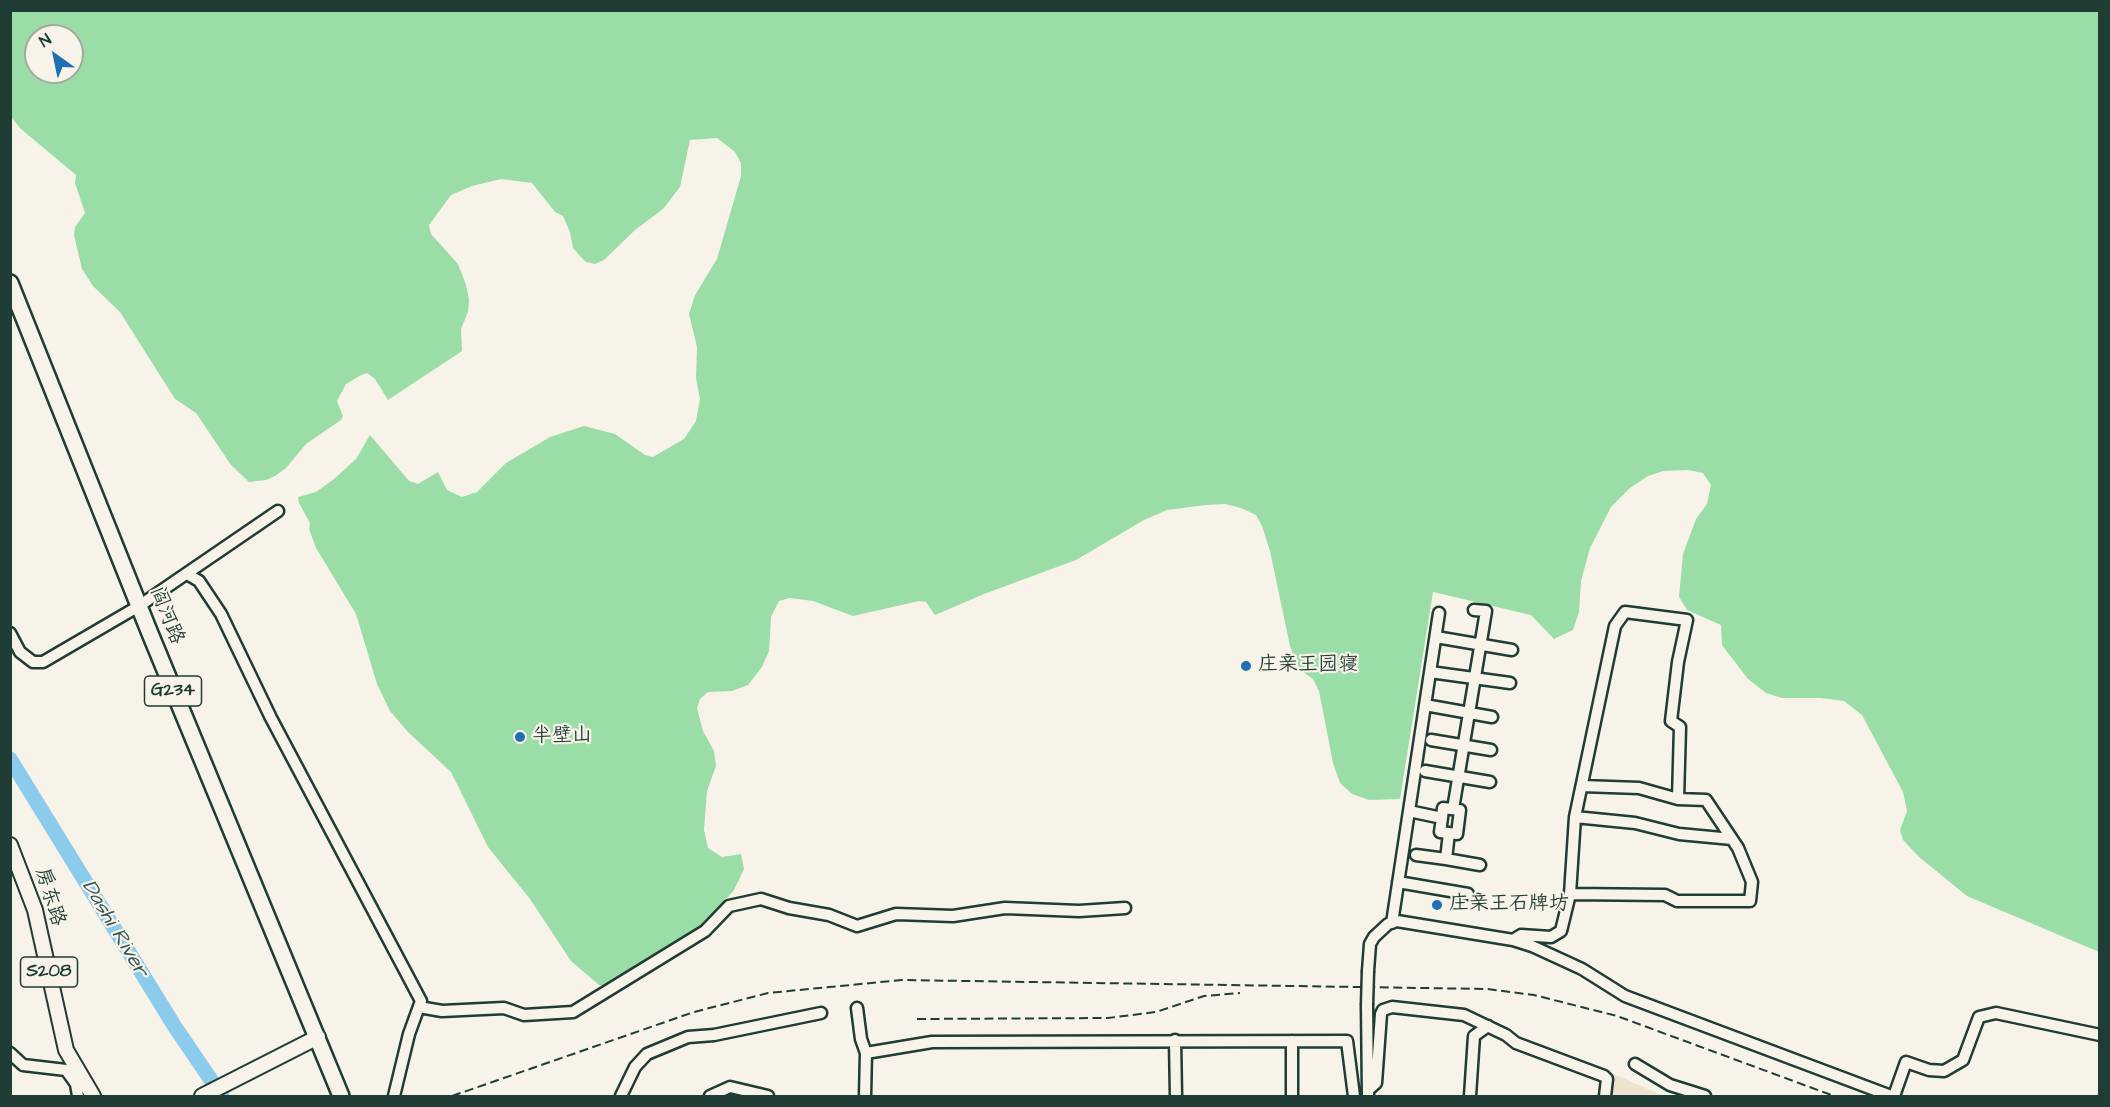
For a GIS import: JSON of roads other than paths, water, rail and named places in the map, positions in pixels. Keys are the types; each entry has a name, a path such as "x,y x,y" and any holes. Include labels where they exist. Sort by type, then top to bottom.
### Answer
{"highway":[{"name":"阎河路","path":"10,284 139,606 342,1096"}],"main road":[{"name":"房东路","path":"10,845 35,910 66,1050 93,1096"},
{"path":"202,1096 318,1037"}],"street":[{"path":"10,633 20,652 33,662 43,662 139,606 278,511"},
{"path":"186,574 199,580 222,614 271,718 421,1001 409,1034 394,1096"},
{"path":"1453,809 1486,611 1474,610"},
{"path":"1513,940 1521,934 1551,937 1562,931 1570,894 1575,817 1615,626 1625,612 1687,620 1678,662 1671,721 1680,727 1678,799"},
{"path":"1392,923 1439,613"},
{"path":"1436,638 1512,650"},
{"path":"1430,672 1510,683"},
{"path":"1425,705 1492,717"},
{"path":"1431,740 1491,750"},
{"path":"1425,771 1490,782"},
{"path":"1570,894 1665,895 1677,901 1749,901 1752,882 1732,839 1706,800 1678,799 1639,788 1582,786"},
{"path":"1443,808 1460,810 1457,834 1440,832 1442,818 1443,808"},
{"path":"1409,811 1442,818"},
{"path":"1575,817 1635,823 1679,834 1732,839"},
{"path":"1446,859 1449,833"},
{"path":"1416,855 1480,865"},
{"path":"1398,882 1468,894"},
{"path":"419,1007 442,1011 504,1008 524,1015 573,1012 705,930 729,906 761,898 789,908 829,915 857,926 896,914 954,916 1005,908 1079,911 1125,908"},
{"path":"1368,1093 1367,1005 1370,944 1380,929 1397,921 1513,940 1532,946 1582,969 1625,996 1893,1096 1906,1062 1929,1070 1944,1071 1963,1060 1979,1017 1996,1013 2100,1035"},
{"path":"1368,1093 1376,1083 1383,1010 1392,1007 1456,1013 1488,1026 1516,1043 1604,1076 1607,1079 1605,1096"},
{"path":"857,1008 861,1040 866,1053 865,1096"},
{"path":"621,1096 635,1068 647,1054 688,1037 714,1035 821,1013"},
{"path":"1470,1096 1474,1036 1488,1026"},
{"path":"1175,1040 1176,1096"},
{"path":"1292,1041 1292,1096"},
{"path":"866,1053 932,1042 1347,1041 1354,1096"},
{"path":"10,1053 23,1065 66,1070 76,1084 78,1096"},
{"path":"1635,1064 1670,1085 1705,1096"},
{"path":"710,1096 730,1087 768,1096"}],"waterway":[{"name":"Dashi River","path":"10,759 175,1027 222,1096"}],"railway":[{"path":"452,1096 694,1012 768,993 902,980 1487,989 1534,995 1617,1016 1834,1096"},
{"path":"917,1019 1108,1018 1156,1012 1204,996 1240,993"}],"place":[{"name":"庄亲王园寝","path":"1246,666"},
{"name":"半壁山","path":"520,737"},
{"name":"庄亲王石牌坊","path":"1437,905"}]}
